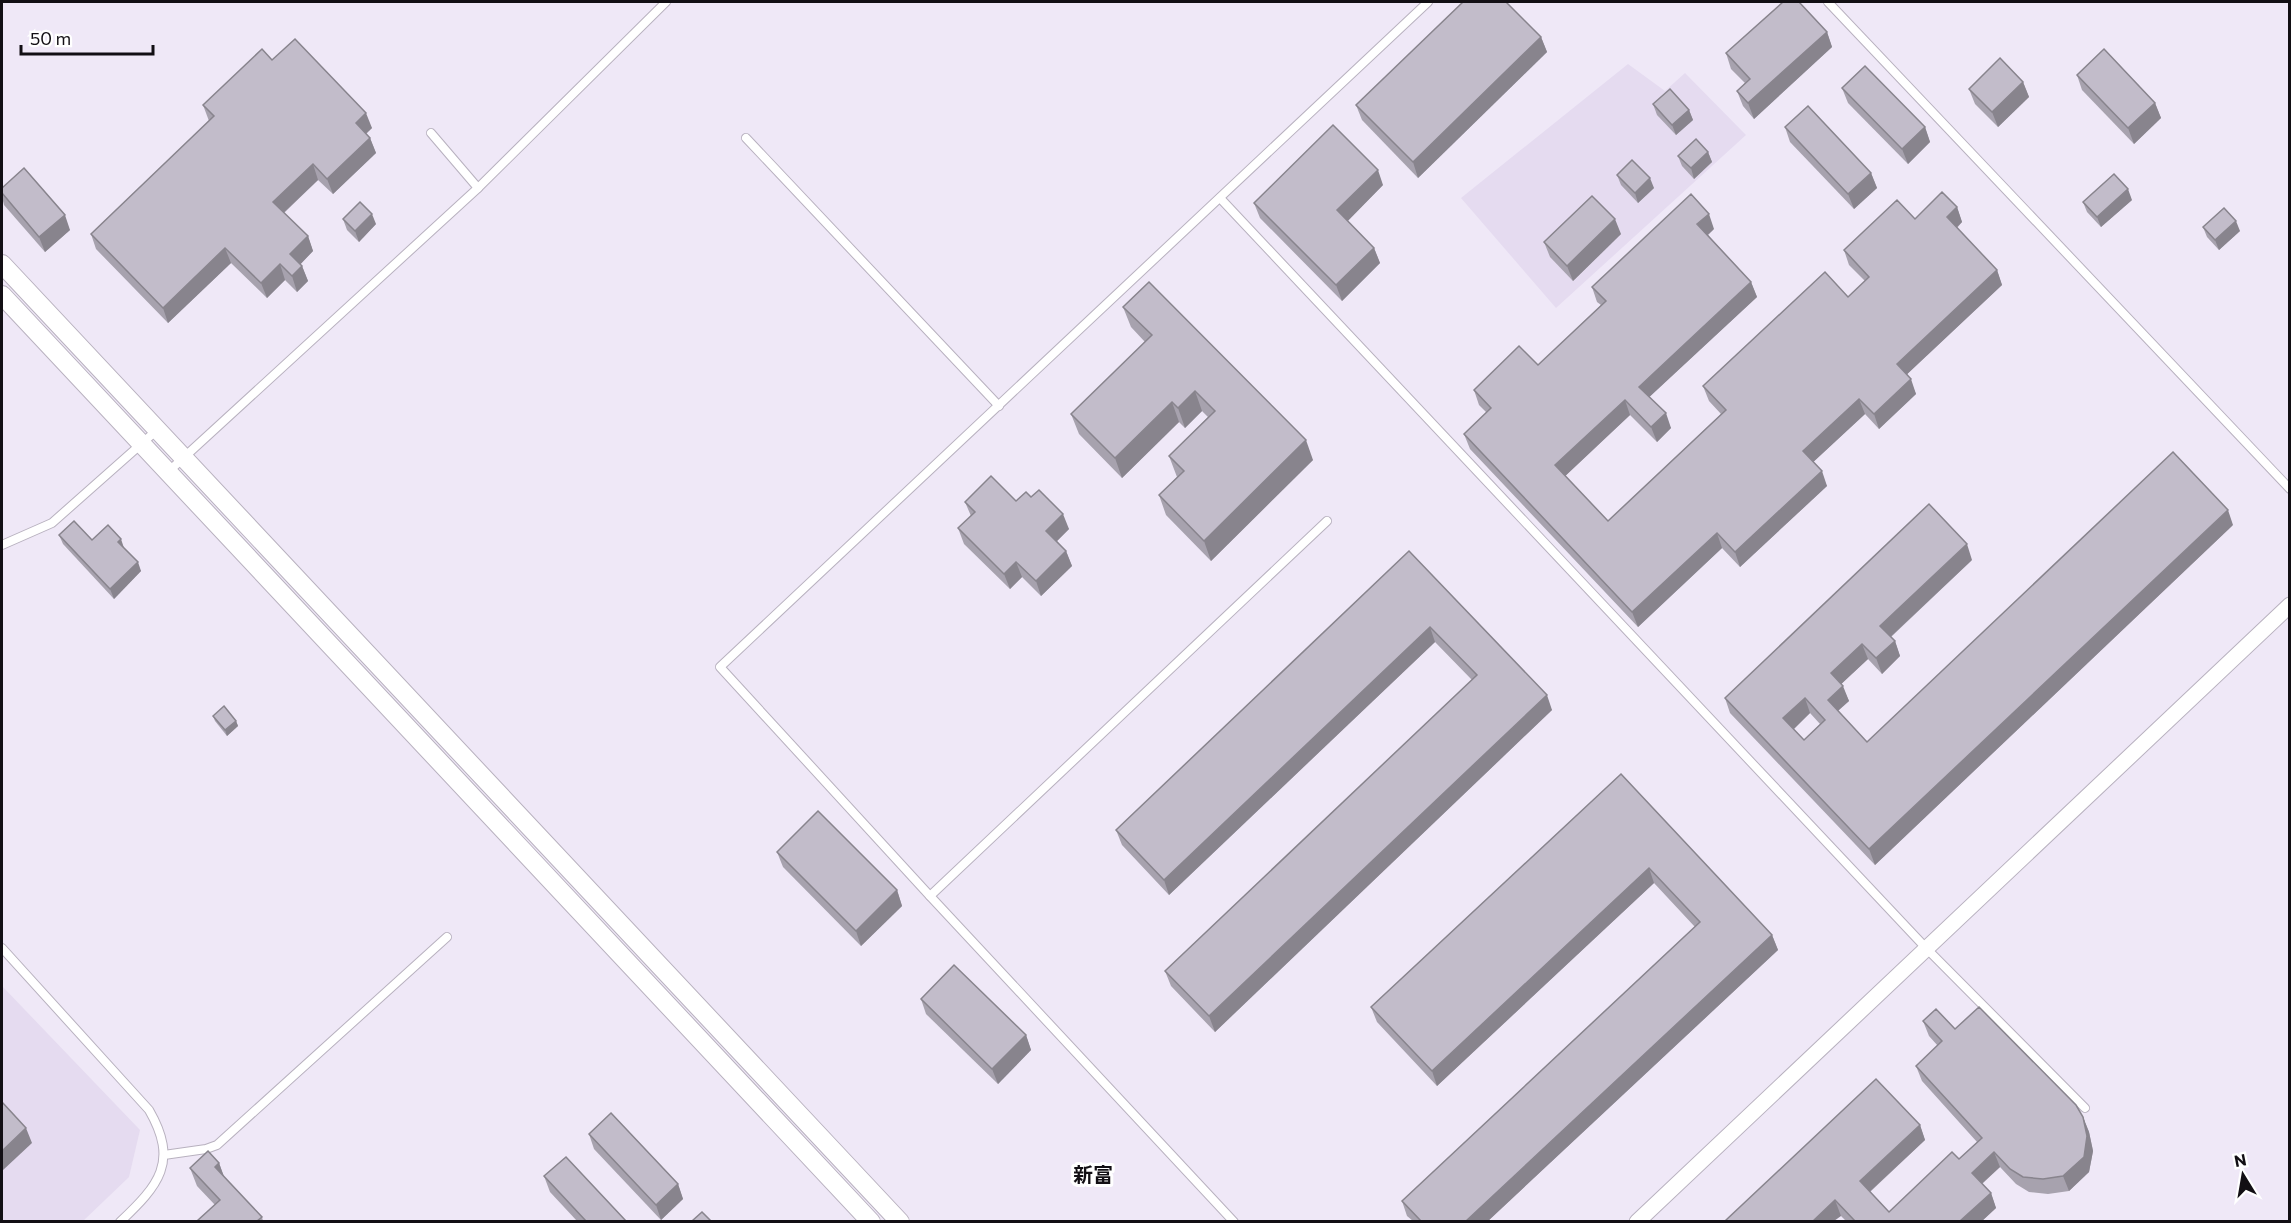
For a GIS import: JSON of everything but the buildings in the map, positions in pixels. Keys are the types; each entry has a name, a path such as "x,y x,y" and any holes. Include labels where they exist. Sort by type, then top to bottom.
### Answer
{"street":[{"path":"2,264 900,1221"},
{"path":"2,295 871,1221"},
{"path":"1637,1221 2289,605"}],"lane":[{"path":"168,472 478,188 666,2"},
{"path":"1234,1221 930,896 720,667 1428,2"},
{"path":"1828,2 2289,489"},
{"path":"431,133 478,188"},
{"path":"746,138 999,406"},
{"path":"1220,198 1926,948 2085,1108"},
{"path":"2,546 52,523 158,430"},
{"path":"930,896 1327,521"},
{"path":"164,1155 206,1149 217,1145 447,937"},
{"path":"2,948 149,1110 157,1124 163,1142 164,1155 160,1174 147,1196 120,1221"}],"shaded area":[{"path":"1628,64 1665,91 1685,73 1746,135 1556,308 1461,198"},
{"path":"2,986 140,1130 129,1177 83,1221 2,1221"}],"district":[{"name":"新富","path":"1093,1175"}]}
